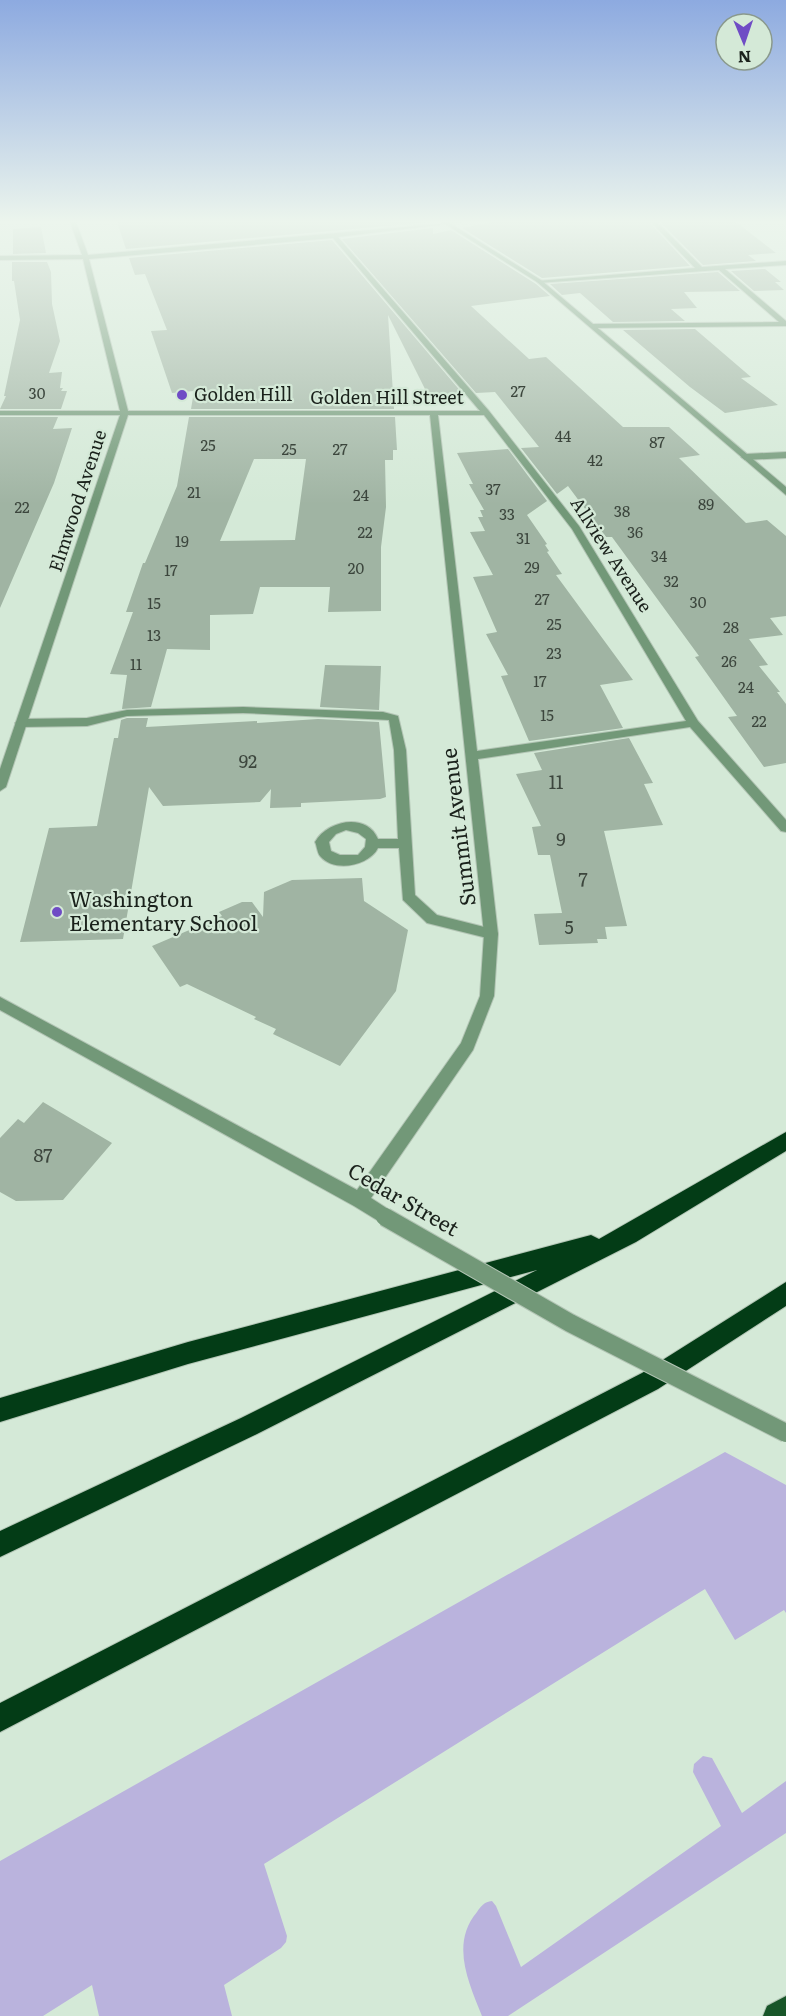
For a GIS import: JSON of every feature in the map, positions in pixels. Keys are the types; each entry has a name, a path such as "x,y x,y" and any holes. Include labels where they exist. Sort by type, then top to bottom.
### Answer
{"highway":[{"path":"0,1544 249,1426 628,1235 786,1141"},
{"path":"0,1410 188,1353 628,1235"},
{"path":"0,1719 650,1381 786,1293"}],"main road":[{"path":"777,2016 786,2009"}],"street":[{"name":"Elmwood Avenue","path":"0,787 125,413 101,316"},
{"path":"403,316 486,413"},
{"path":"580,316 786,492"},
{"path":"592,326 785,324"},
{"name":"Golden Hill Street","path":"0,413 486,413"},
{"name":"Summit Avenue","path":"360,1200 468,1046 487,996 491,934 434,413"},
{"name":"Allview Avenue","path":"486,413 576,528 693,723 786,828"},
{"path":"745,457 786,455"},
{"path":"21,723 87,722 127,713 243,710 383,714 394,718 400,750 408,897 432,918 491,934"},
{"path":"471,756 693,723"},
{"path":"373,844 405,843"},
{"name":"Cedar Street","path":"0,1003 360,1200 385,1217 570,1323 786,1433"}],"shaded area":[{"path":"725,1452 786,1485 786,1613 784,1610 735,1640 705,1589 264,1864 287,1936 286,1942 281,1948 224,1985 232,2016 99,2016 92,1985 43,2016 0,2016 0,1861"},
{"path":"703,1756 712,1758 742,1813 786,1781 786,1833 508,2016 482,2016 464,1964 463,1950 469,1924 480,1908 492,1901 496,1906 521,1967 721,1826 693,1772 694,1764"}],"building":[{"path":"19,316 55,316 60,341 49,373 62,372 60,388 63,388 61,391 67,391 61,409 0,409 6,396 4,396"},
{"path":"162,316 388,316 394,409 191,409 194,391 172,393 151,331 167,330"},
{"path":"389,316 397,316 463,394 429,397"},
{"path":"409,316 482,316 529,359 546,357 623,427 669,427 700,455 679,458 746,523 767,520 786,536 786,616 770,618 783,635 749,639 768,665 759,666 780,692 777,692 786,704 786,763 764,767 728,717 737,716 695,657 699,656 612,537 606,537 568,486 557,494 521,448 539,447 495,392 476,393"},
{"path":"606,316 679,316 685,321 613,322"},
{"path":"695,329 751,377 741,378 778,405 725,413 690,387 623,330"},
{"path":"0,417 58,417 53,429 72,428 54,483 0,608"},
{"path":"189,417 395,417 397,450 393,450 393,460 385,460 386,507 381,547 381,611 328,612 330,587 260,587 253,614 210,615 210,650 167,649 151,707 122,709 127,675 110,674 133,612 126,612 143,563 145,563 177,486","holes":["254,459 306,459 295,540 220,541"]},
{"path":"508,449 547,501 527,515 547,544 545,545 549,551 547,552 562,574 556,575 633,680 600,685 623,728 529,741 501,676 508,675 486,634 497,632 473,577 493,575 470,532 485,531 478,517 483,517 480,510 484,510 469,484 473,484 457,453"},
{"path":"325,665 381,666 379,710 320,707"},
{"path":"148,718 146,727 318,719 379,722 386,797 301,803 301,807 270,808 271,789 260,802 163,806 149,787 123,939 20,942 49,828 97,826 114,738 118,738 121,720"},
{"path":"629,738 653,783 644,784 663,825 604,831 627,926 605,927 607,939 597,939 598,943 539,945 534,914 562,913 550,855 538,855 532,827 541,826 516,774 542,770 534,753"},
{"path":"362,878 364,901 408,930 396,991 340,1066 273,1034 276,1029 254,1019 256,1017 187,984 180,987 152,946 222,916 219,912 242,902 252,902 263,917 264,892 292,880"},
{"path":"43,1102 112,1143 63,1200 16,1201 0,1192 0,1138 18,1119 24,1123"}],"place":[{"name":"Golden Hill","path":"182,395"},
{"name":"Washington Elementary School","path":"57,912"}]}
